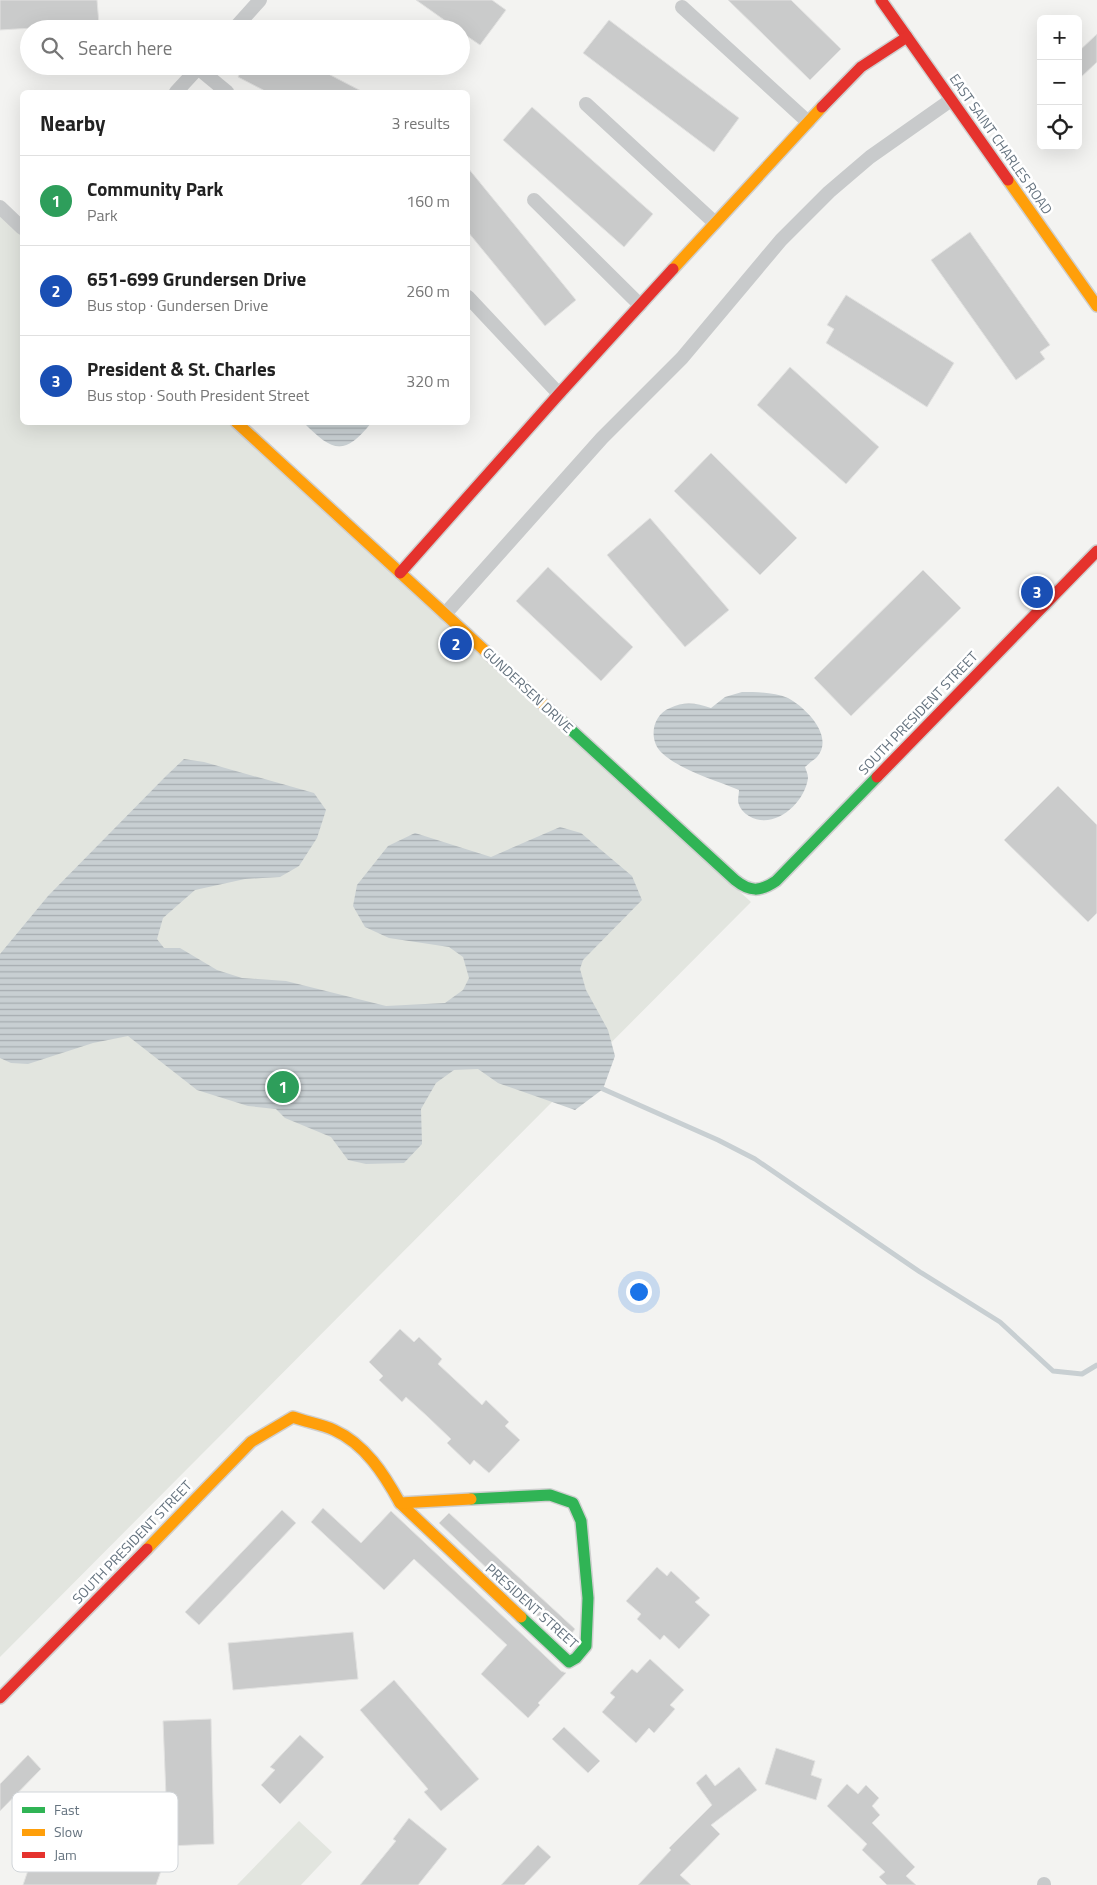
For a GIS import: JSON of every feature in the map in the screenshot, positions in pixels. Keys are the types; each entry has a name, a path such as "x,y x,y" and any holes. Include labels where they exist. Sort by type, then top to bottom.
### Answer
{"street":[{"path":"242,20 260,0"},
{"name":"EAST SAINT CHARLES ROAD","path":"881,0 1097,306"},
{"path":"682,7 808,122"},
{"path":"400,573 559,394 846,81 861,67 907,37"},
{"path":"178,90 192,75"},
{"path":"208,75 225,90"},
{"path":"445,614 602,438 682,358 781,240 829,192 870,157 951,100"},
{"path":"586,104 715,223"},
{"path":"534,200 640,305"},
{"path":"0,207 20,226"},
{"path":"470,300 559,394"},
{"name":"GUNDERSEN DRIVE","path":"239,425 742,886 750,890 758,890"},
{"name":"SOUTH PRESIDENT STREET","path":"758,890 767,888 776,880 1097,550"},
{"name":"SOUTH PRESIDENT STREET","path":"0,1698 251,1442 293,1417"},
{"name":"PRESIDENT STREET","path":"293,1417 335,1430 362,1448 382,1470 400,1503 569,1662 576,1658 586,1646 588,1598 581,1521 573,1503 550,1495 400,1503"}],"shaded area":[{"path":"0,207 20,226 20,425 235,425 751,902 0,1657"},
{"path":"306,425 369,425 353,441 338,446 322,440"},
{"path":"742,692 771,693 795,702 816,723 822,740 822,749 817,757 805,767 808,778 801,797 787,812 768,820 759,820 744,812 739,806 739,790 678,765 662,753 655,741 654,728 659,716 664,711 685,704 696,704 711,708 725,697"},
{"path":"184,759 204,762 314,793 326,810 317,838 299,866 280,877 245,879 195,890 163,918 157,939 164,948 180,948 217,970 242,978 286,981 386,1006 445,1003 463,990 469,978 463,957 449,947 389,938 365,927 353,906 357,885 388,846 415,833 491,857 560,827 581,833 632,876 642,900 583,960 580,969 586,990 608,1030 615,1056 603,1089 575,1110 498,1083 478,1069 454,1070 436,1083 421,1109 422,1144 404,1163 366,1164 348,1160 331,1137 285,1118 276,1109 248,1106 197,1090 128,1036 93,1043 28,1064 11,1063 0,1058 0,954 48,896"},
{"path":"299,1821 332,1852 301,1885 237,1885"}],"building":[{"path":"0,0 97,0 99,20 20,20 20,29 0,30"},
{"path":"416,0 492,0 506,10 480,45 470,38 470,20 444,20"},
{"path":"728,0 791,0 841,49 810,80"},
{"path":"609,20 739,118 714,152 583,53"},
{"path":"1097,34 1097,62 1082,76 1082,60 1082,48"},
{"path":"239,75 330,75 359,90 263,90 238,77"},
{"path":"532,107 653,214 624,247 503,140"},
{"path":"470,170 576,300 545,326 470,234"},
{"path":"970,232 1050,345 1040,352 1045,359 1016,380 931,260"},
{"path":"846,295 954,363 927,407 826,343 834,329 827,325"},
{"path":"790,367 879,447 846,484 757,405"},
{"path":"711,453 797,538 760,575 674,491"},
{"path":"650,518 729,610 685,647 607,555"},
{"path":"548,567 633,647 601,681 516,601"},
{"path":"923,570 961,608 851,716 814,678"},
{"path":"1058,786 1097,825 1097,913 1088,922 1004,840"},
{"path":"400,1329 414,1342 419,1337 442,1359 438,1364 482,1405 486,1400 509,1422 505,1426 520,1440 489,1473 474,1460 470,1465 447,1443 451,1439 427,1416 406,1397 402,1402 379,1380 383,1376 369,1362"},
{"path":"323,1508 361,1543 391,1511 561,1671 566,1673 538,1703 540,1705 528,1718 481,1674 507,1645 414,1559 384,1590 311,1522"},
{"path":"282,1510 296,1523 199,1625 185,1612"},
{"path":"449,1513 575,1629 565,1642 439,1523"},
{"path":"657,1567 667,1576 671,1571 700,1598 695,1602 710,1615 679,1649 664,1635 660,1640 637,1619 641,1614 626,1601"},
{"path":"353,1632 358,1679 233,1690 228,1643"},
{"path":"650,1659 684,1690 670,1705 675,1709 654,1733 649,1728 636,1743 602,1712 615,1697 610,1693 632,1669 637,1673"},
{"path":"394,1680 479,1779 441,1811 424,1792 428,1789 360,1710"},
{"path":"211,1719 214,1844 178,1846 178,1792 166,1792 163,1721"},
{"path":"564,1727 600,1761 588,1773 552,1739"},
{"path":"300,1735 324,1757 280,1804 261,1785 275,1770 270,1767"},
{"path":"776,1748 815,1761 811,1775 822,1779 816,1800 765,1784"},
{"path":"28,1755 41,1769 19,1792 12,1792 12,1799 0,1811 0,1784"},
{"path":"739,1767 757,1790 711,1825 720,1834 680,1875 691,1885 638,1885 671,1850 669,1848 712,1805 696,1783 706,1774 715,1786"},
{"path":"847,1784 858,1794 866,1785 879,1798 872,1806 880,1815 872,1823 915,1867 906,1876 916,1885 887,1885 879,1877 885,1872 862,1850 867,1844 827,1806"},
{"path":"409,1818 447,1849 418,1885 360,1885 396,1841 393,1839"},
{"path":"538,1845 551,1857 524,1885 501,1885"},
{"path":"27,1872 161,1872 156,1885 23,1885"}],"waterway":[{"path":"603,1089 718,1140 755,1159 920,1272 1000,1322 1053,1371 1082,1374 1097,1365"}],"traffic: fast":[{"path":"556,716 735,880 745,887 755,889 760,889 776,881 877,777"},
{"path":"471,1499 550,1495 573,1503 581,1521 588,1598 586,1646 576,1658 569,1662 521,1617"}],"traffic: slow":[{"path":"673,269 822,107"},
{"path":"1008,180 1097,306"},
{"path":"239,425 556,716"},
{"path":"147,1549 251,1442 293,1417 334,1430 355,1443 373,1461 400,1503 471,1499"},
{"path":"400,1503 521,1617"}],"traffic: jam":[{"path":"881,0 1008,180"},
{"path":"822,107 861,67 907,37"},
{"path":"400,573 673,269"},
{"path":"877,777 1097,551"},
{"path":"0,1698 147,1549"}],"place":[{"name":"President & St. Charles","path":"1037,592"},
{"name":"651-699 Grundersen Drive","path":"456,644"},
{"name":"Community Park","path":"283,1087"}]}
